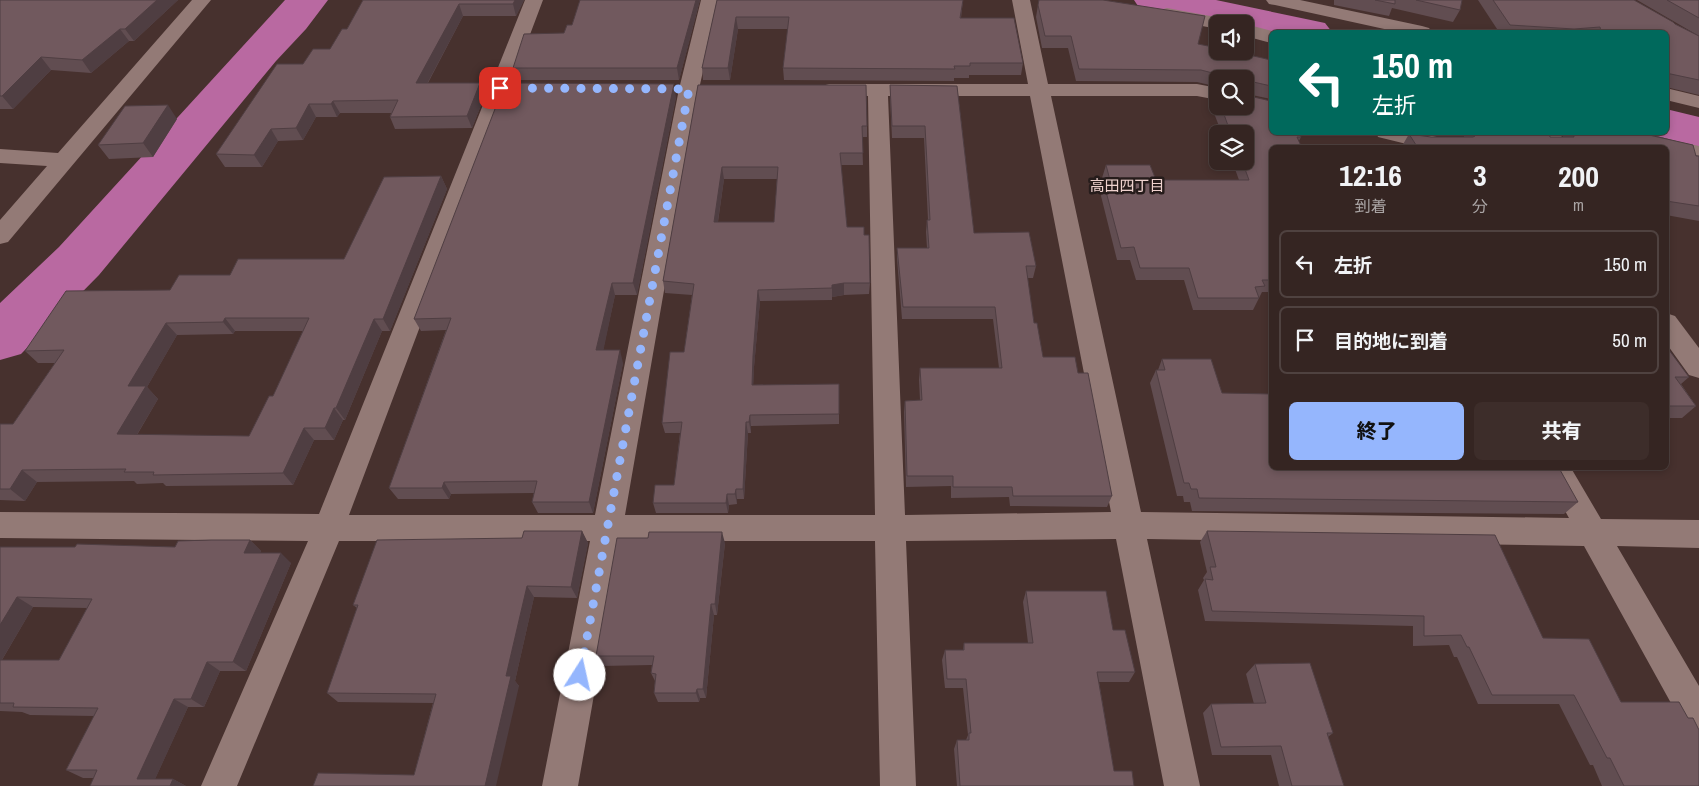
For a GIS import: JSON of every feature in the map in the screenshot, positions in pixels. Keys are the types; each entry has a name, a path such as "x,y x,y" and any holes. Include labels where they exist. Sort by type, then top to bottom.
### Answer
{"street":[{"path":"0,236 63,160 202,0"},
{"path":"219,786 510,88 534,0"},
{"path":"560,786 689,89 710,0"},
{"path":"1020,0 1182,786"},
{"path":"1275,0 1413,30"},
{"path":"1147,11 1209,22"},
{"path":"1254,32 1269,36"},
{"path":"808,90 1197,90 1209,92"},
{"path":"878,91 889,527 898,786"},
{"path":"1669,95 1699,102"},
{"path":"1399,135 1441,145"},
{"path":"1618,135 1663,145"},
{"path":"1669,146 1699,153"},
{"path":"0,156 63,160"},
{"path":"1669,327 1699,368"},
{"path":"1557,470 1699,720"},
{"path":"0,525 328,528 1128,525 1699,534"}],"building":[{"path":"0,0 157,0 125,29 120,29 82,60 41,57 0,96"},
{"path":"363,0 515,0 513,4 459,4 416,83 480,83 467,116 390,117 398,100 333,101 331,104 309,104 296,128 271,129 254,155 216,154 277,64 303,64 313,49 330,49 342,29 347,29"},
{"path":"580,0 696,0 677,68 513,68 524,34 564,33 567,25 572,25"},
{"path":"717,0 963,0 960,18 1014,18 1023,63 970,63 970,66 954,66 955,69 783,68 789,17 736,17 728,68 702,68"},
{"path":"1039,0 1103,0 1205,16 1198,44 1209,46 1209,60 1254,60 1254,56 1269,60 1269,86 1254,82 1254,70 1209,70 1209,72 1201,70 1079,69 1071,36 1045,36 1038,5"},
{"path":"1375,0 1395,0 1395,4"},
{"path":"1416,0 1462,0 1460,10"},
{"path":"1493,0 1634,0 1699,36 1699,80 1669,74 1669,30 1601,30 1600,27 1574,29 1510,25"},
{"path":"1667,0 1699,0 1699,18"},
{"path":"505,83 674,84 633,283 612,283 596,350 620,350 589,502 532,502 537,481 444,482 442,488 389,488 451,318 414,319"},
{"path":"698,85 866,85 867,126 862,126 863,153 840,153 847,227 864,227 864,235 869,235 870,283 844,283 832,285 832,288 758,290 752,385 839,384 839,414 750,415 749,422 746,422 743,489 736,489 735,494 727,494 726,503 653,503 655,485 674,485 682,422 662,423 670,352 684,352 694,284 663,281","holes":["722,167 778,167 774,222 714,222"]},
{"path":"890,85 957,86 974,233 1029,232 1036,266 1026,266 1034,323 1037,323 1043,357 1075,357 1078,373 1088,373 1112,496 1013,496 1012,487 953,487 953,476 907,476 905,401 922,400 920,368 1002,368 995,307 903,307 897,248 929,248 927,220 930,220 925,126 892,126"},
{"path":"1254,97 1269,101 1269,135 1300,135 1301,137 1297,137 1301,145 1269,145 1269,280 1262,280 1265,286 1255,287 1259,298 1198,298 1189,268 1140,268 1134,247 1121,248 1104,184 1111,184 1106,165 1150,165 1156,180 1249,180 1245,170 1254,170 1254,125 1228,125 1224,115 1254,115"},
{"path":"168,105 143,143 98,145 125,106"},
{"path":"1410,135 1431,137 1550,135 1550,137 1574,137 1574,135 1649,135 1693,145 1696,156 1699,156 1699,206 1669,201 1669,145 1416,145"},
{"path":"441,176 383,319 374,319 336,408 334,408 325,428 304,428 283,473 153,475 154,472 124,472 126,469 22,470 10,489 0,489 0,424 13,424 64,350 25,351 66,291 170,290 179,275 230,275 238,259 344,259 384,177","holes":["225,318 309,318 273,396 269,396 249,436 117,434 146,386 128,386 166,323 223,322"]},
{"path":"1669,350 1689,377 1675,377 1696,406 1669,406"},
{"path":"1162,359 1211,359 1222,393 1269,394 1269,470 1560,470 1578,502 1199,498 1197,489 1191,489 1189,483 1184,483 1156,370 1165,370"},
{"path":"524,531 582,531 571,587 527,586 506,676 511,676 485,786 313,786 318,773 414,775 436,694 327,693 358,605 353,605 377,540 522,538"},
{"path":"1207,531 1495,535 1543,638 1589,639 1621,702 1679,702 1688,718 1693,718 1699,730 1699,786 1624,786 1574,695 1492,695 1469,647 1467,647 1461,635 1424,636 1424,616 1212,611 1205,579 1213,580 1210,567 1216,567"},
{"path":"649,532 722,532 715,604 711,604 703,689 697,689 696,693 654,693 656,674 651,673 654,656 596,656 617,538 648,538"},
{"path":"250,540 244,553 281,553 233,662 207,662 191,699 174,699 137,779 173,779 170,786 90,786 97,770 66,770 98,708 13,707 14,703 0,703 0,660 59,660 92,599 17,597 0,625 0,547 75,547 77,544 175,547 178,541"},
{"path":"1026,591 1106,591 1113,630 1125,630 1135,672 1097,672 1114,771 1132,771 1134,786 960,786 957,740 969,740 969,733 971,733 966,679 947,679 945,650 964,650 964,643 1033,643"},
{"path":"1310,663 1333,733 1327,733 1344,786 1292,786 1281,746 1221,747 1211,704 1266,703 1255,664"}],"waterway":[{"path":"0,338 79,261 307,0"},
{"path":"1155,0 1300,30"},
{"path":"1669,125 1699,132"}],"district":[{"name":"高田四丁目","path":"1127,186"}],"route":[{"path":"500,88 689,89 580,675"}]}
